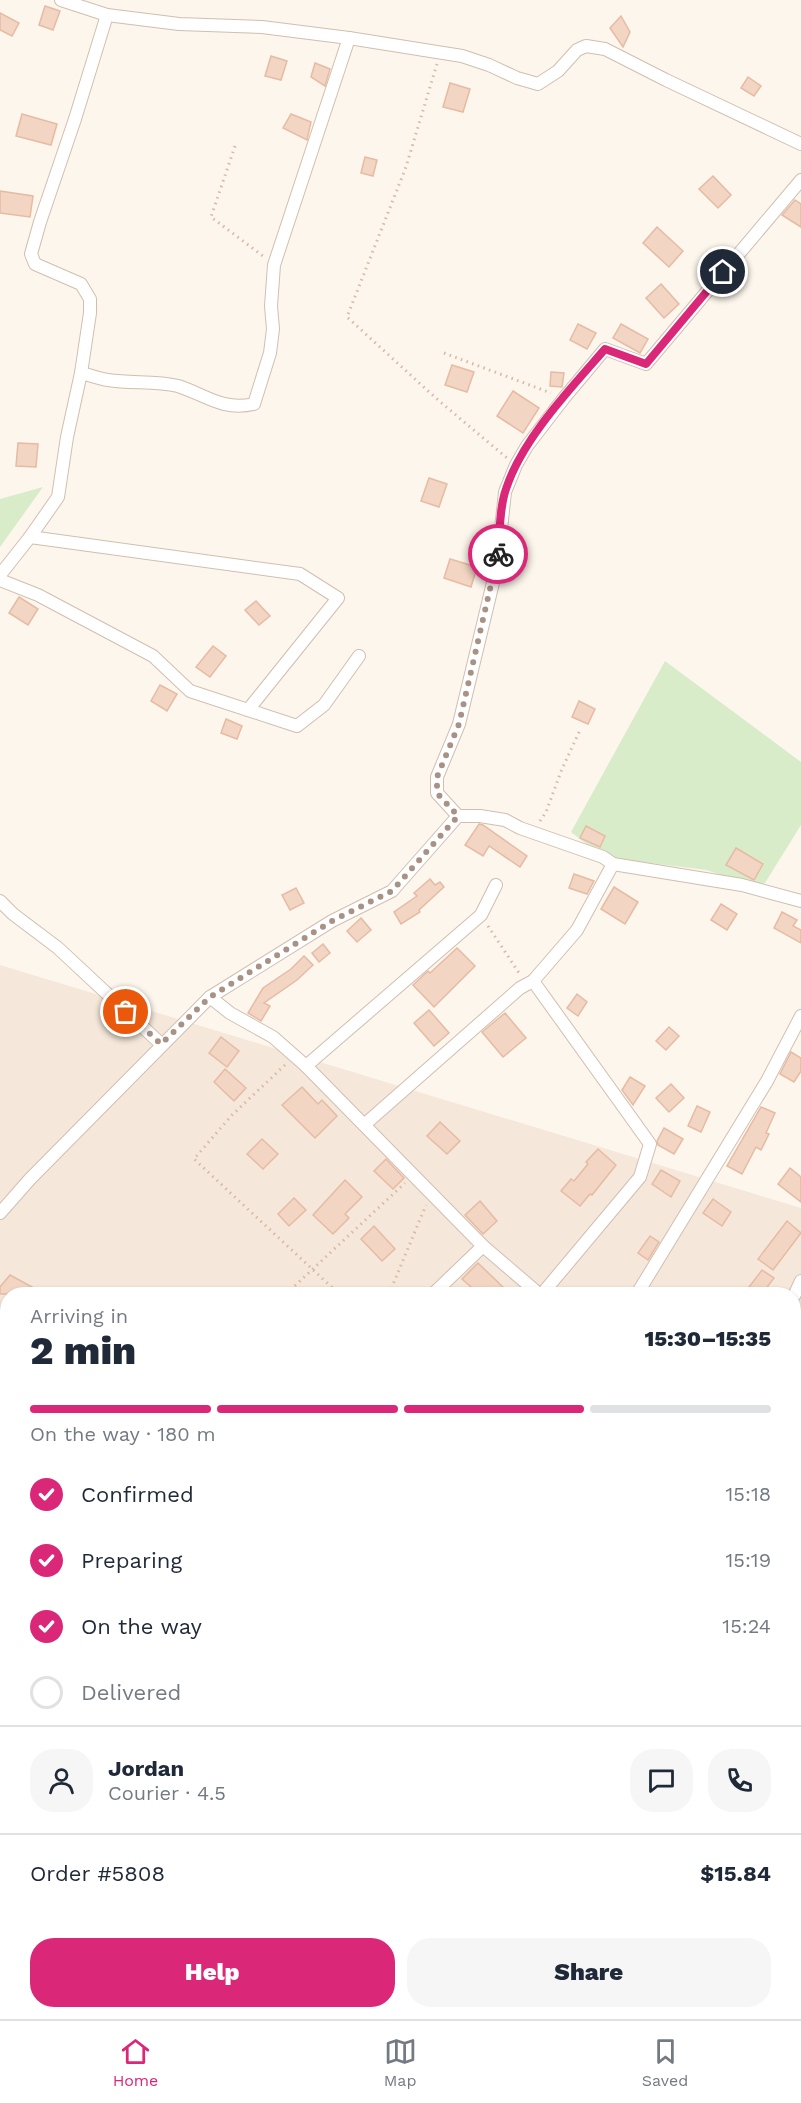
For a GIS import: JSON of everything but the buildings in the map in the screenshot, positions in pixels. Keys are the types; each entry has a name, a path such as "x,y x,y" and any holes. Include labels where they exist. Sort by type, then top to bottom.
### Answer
{"street":[{"path":"61,0 107,15 179,24 262,27 462,56 538,84 558,71 577,50 586,46 605,49 801,144"},
{"path":"0,575 58,497 67,438 81,373 90,299 81,284 35,264 31,254 107,15"},
{"path":"81,373 108,380 153,382 178,387 204,398 239,407 254,404 270,353 273,329 271,306 274,265 349,38"},
{"path":"801,180 646,364 605,349 527,446 505,492 497,566 459,724 437,777 437,793 458,816 480,816 505,820 603,857 613,864 742,885 801,901"},
{"path":"30,537 300,574 338,598 248,710"},
{"path":"0,580 38,595 153,656 190,691 297,726 324,705 359,656"},
{"path":"0,1213 161,1044 210,997 332,921 392,891 458,816"},
{"path":"364,1125 520,988 530,983 577,930 613,864"},
{"path":"306,1066 481,915 496,885"},
{"path":"0,901 13,914 58,948 161,1044"},
{"path":"530,983 650,1144 640,1178 546,1287"},
{"path":"210,997 230,1013 273,1037 295,1056 483,1246 532,1287"},
{"path":"641,1287 767,1081 801,1016"},
{"path":"440,1287 483,1246"}],"path":[{"path":"441,53 406,167 347,317 516,465"},
{"path":"235,146 212,217 274,265"},
{"path":"444,353 564,398"},
{"path":"532,832 546,812 581,728"},
{"path":"481,915 530,983"},
{"path":"295,1056 232,1115 194,1159 331,1287"},
{"path":"293,1287 414,1175"},
{"path":"392,1287 431,1192"}],"shaded area":[{"path":"0,965 801,1208 801,1287 0,1287"}],"green space":[{"path":"43,487 0,547 0,499"},
{"path":"665,661 801,762 801,825 765,883 753,885 706,870 603,857 571,832"}],"way so far":[{"path":"126,1012 161,1044 210,997 332,921 392,891 458,816 437,793 437,777 459,724 498,554"}],"route":[{"path":"498,554 505,492 516,465 527,446 564,398 605,349 646,364 723,272"}]}
